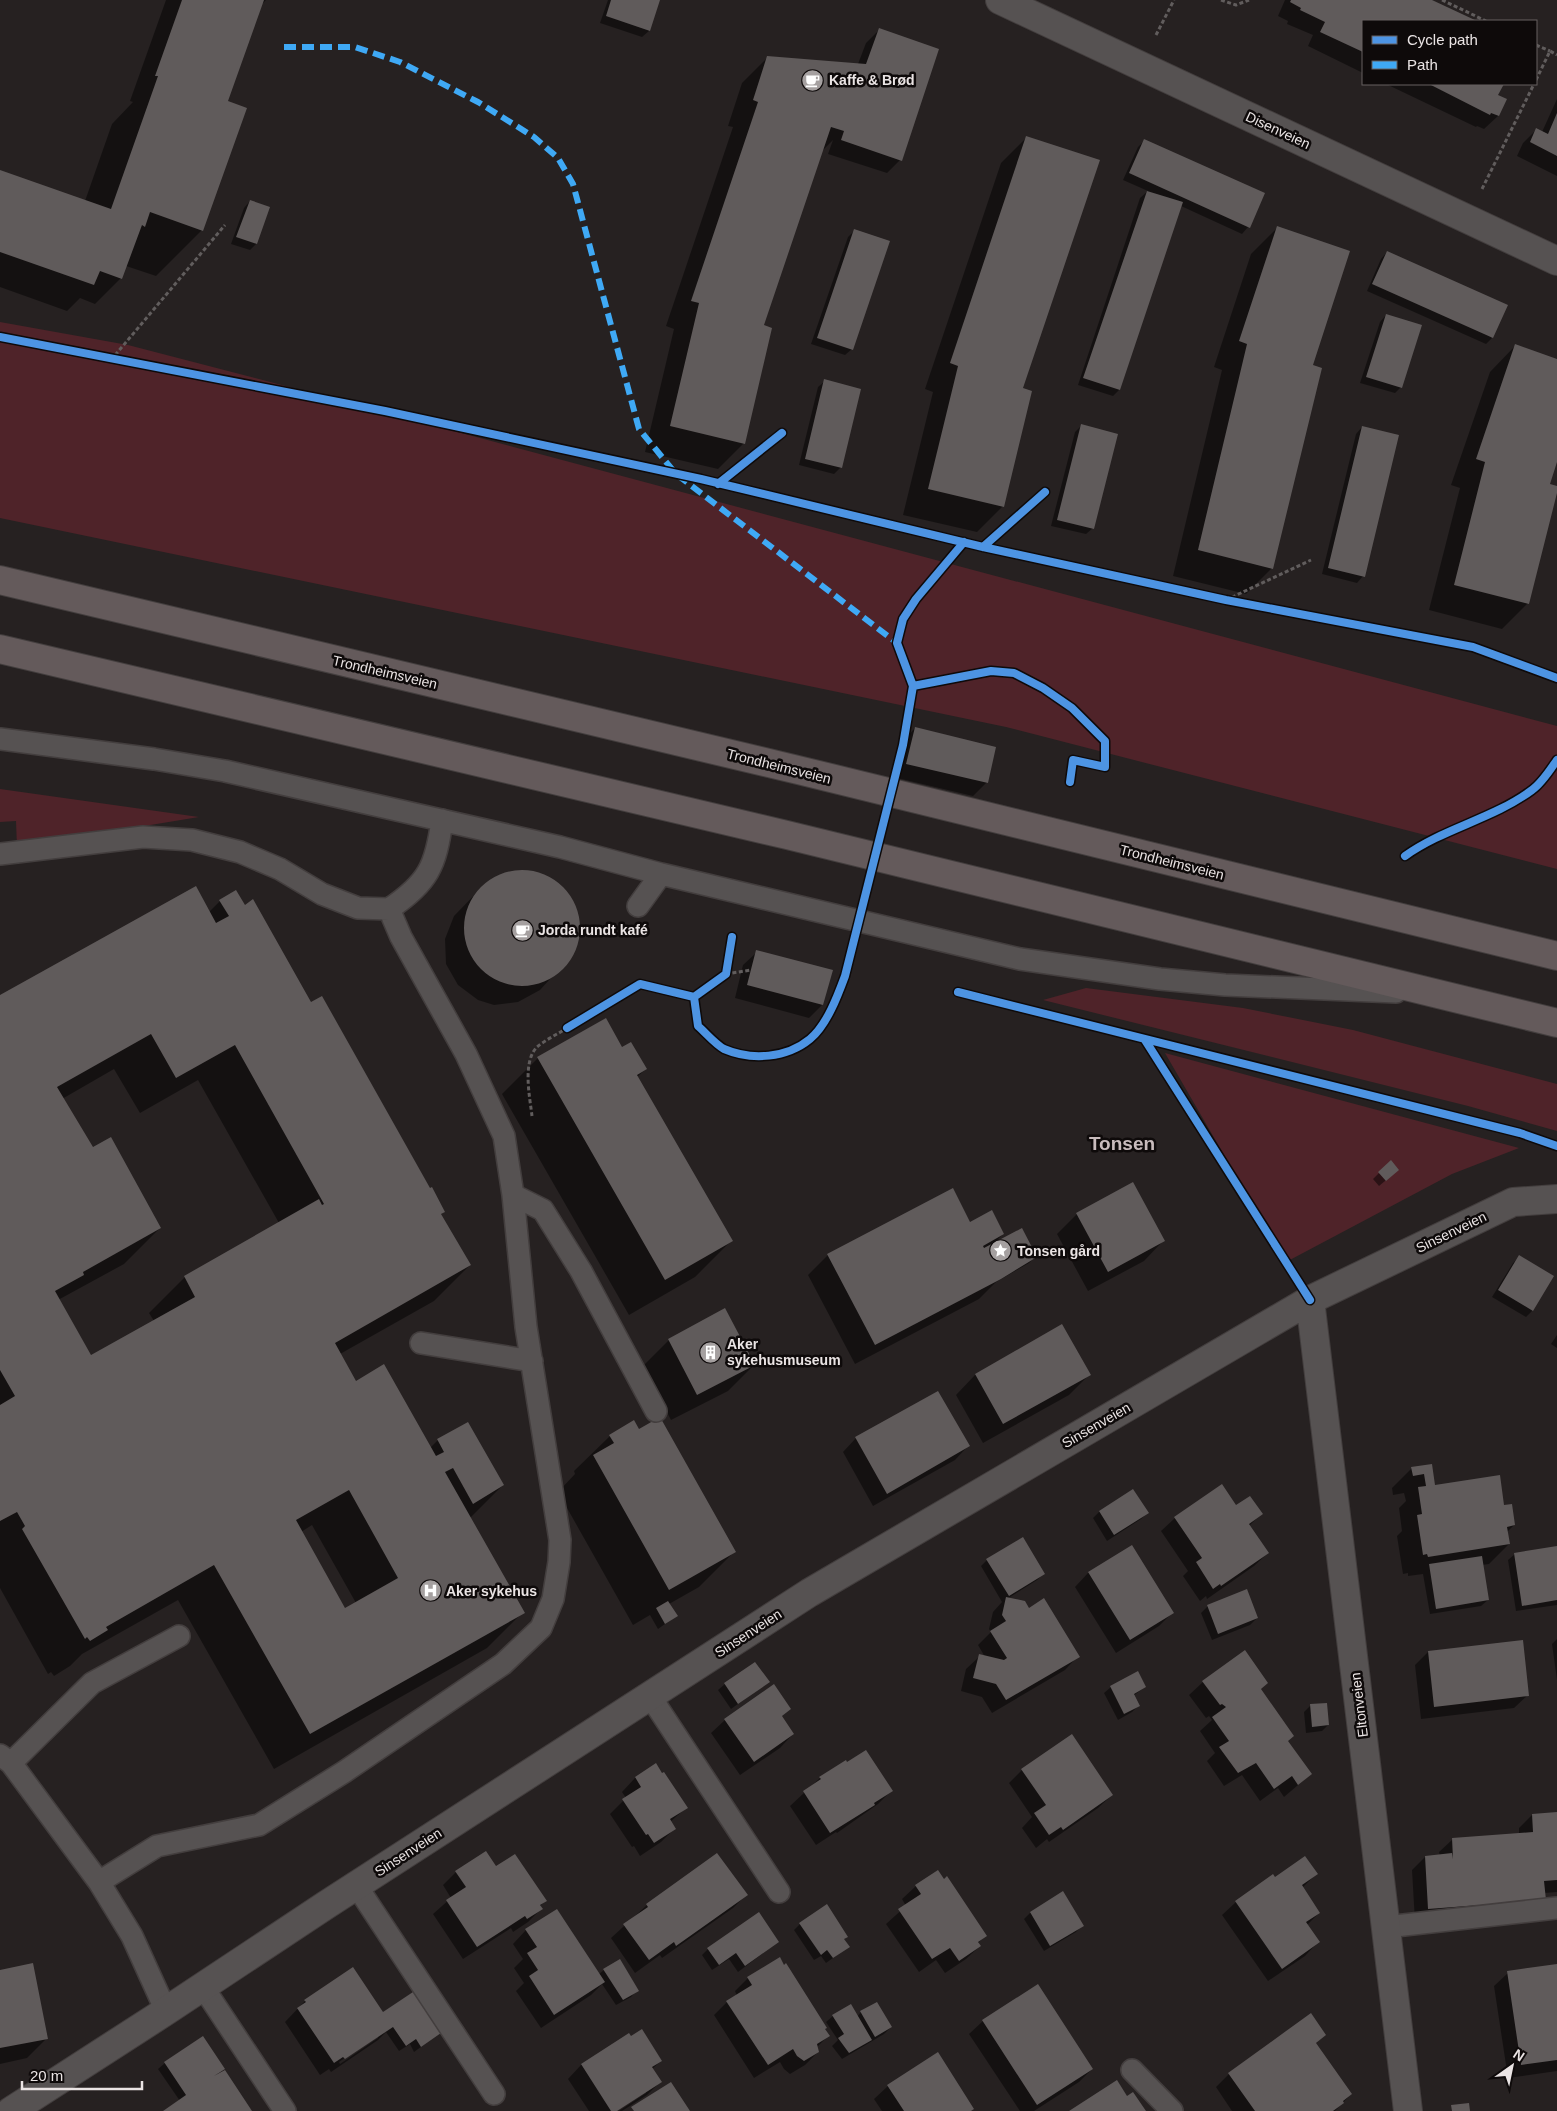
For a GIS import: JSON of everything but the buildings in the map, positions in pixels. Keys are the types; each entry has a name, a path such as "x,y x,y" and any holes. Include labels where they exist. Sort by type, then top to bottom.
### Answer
{"highway":[{"name":"Trondheimsveien","path":"0,580 798,770 1557,956"},
{"path":"0,648 1445,994 1557,1023"}],"street":[{"name":"Disenveien","path":"1000,0 1557,261"},
{"name":"Sinsenveien","path":"11,2111 166,2012 356,1885 809,1593 1310,1300 1513,1202 1557,1199"},
{"name":"Eltonveien","path":"1310,1300 1408,2111"}],"lane":[{"path":"0,739 154,759 216,770 560,847 661,874 1020,959 1160,979 1225,985 1445,994"},
{"path":"0,854 143,837 192,840 240,852 272,865 322,894 358,908 389,909 411,894 427,876 439,841 442,820"},
{"path":"638,906 661,874"},
{"path":"99,1882 157,1846 259,1825 344,1772 503,1664 540,1628 553,1599 559,1562 560,1540 526,1327 513,1195 504,1136 466,1054 401,937 389,909"},
{"path":"513,1195 543,1210 581,1270 656,1410"},
{"path":"421,1343 532,1361"},
{"path":"166,2012 132,1936 99,1882 5,1759 92,1683 179,1636"},
{"path":"650,1696 779,1892"},
{"path":"356,1885 494,2094"},
{"path":"1386,1927 1557,1908"},
{"path":"203,1987 285,2111"},
{"path":"1132,2070 1172,2111"}],"path":[{"path":"1221,0 1236,5 1249,0"},
{"path":"1442,0 1484,20"},
{"path":"1537,45 1557,55"},
{"path":"1537,78 1550,51"},
{"path":"1467,218 1534,85"},
{"path":"111,360 224,225"},
{"path":"102,358 121,362"},
{"path":"1226,600 1311,560"},
{"path":"1216,598 1245,604"},
{"path":"726,974 727,964"},
{"path":"718,980 726,974 751,970"},
{"path":"533,1122 528,1077 530,1057 537,1047 575,1024"}],"shaded area":[{"path":"0,322 128,345 1557,726 1557,869 1006,727 0,518"},
{"path":"0,789 199,817 17,847 16,821 0,822"},
{"path":"1086,988 1243,1008 1353,1030 1557,1084 1557,1131 1468,1106 1043,1000"},
{"path":"1165,1053 1519,1148 1452,1174 1286,1262"}],"marked path":[{"path":"284,47 355,47 400,62 478,102 534,137 558,158 573,184 639,429 676,474 897,643"}],"cycle path":[{"path":"0,337 385,411 701,479 983,547 1226,600 1473,647 1557,678"},
{"path":"718,484 782,433"},
{"path":"983,547 1045,492"},
{"path":"732,937 726,974 694,997 698,1026 724,1049 746,1055 769,1056 780,1054 810,1039 827,1018 845,976 903,745 913,686 897,643 903,619 916,599 964,542"},
{"path":"913,686 991,671 1014,673 1043,688 1072,708 1105,741 1105,767 1073,760 1070,782"},
{"path":"1405,856 1420,846 1517,800 1539,784 1557,760"},
{"path":"567,1028 640,984 694,997"},
{"path":"958,992 1520,1133 1557,1146"},
{"path":"1145,1040 1310,1300"}],"place":[{"name":"Kaffe & Brød","path":"813,80"},
{"name":"Jorda rundt kafé","path":"522,930"},
{"name":"Tonsen gård","path":"1001,1251"},
{"name":"Aker sykehusmuseum","path":"711,1352"},
{"name":"Aker sykehus","path":"430,1591"}],"district":[{"name":"Tonsen","path":"1122,1143"}]}
